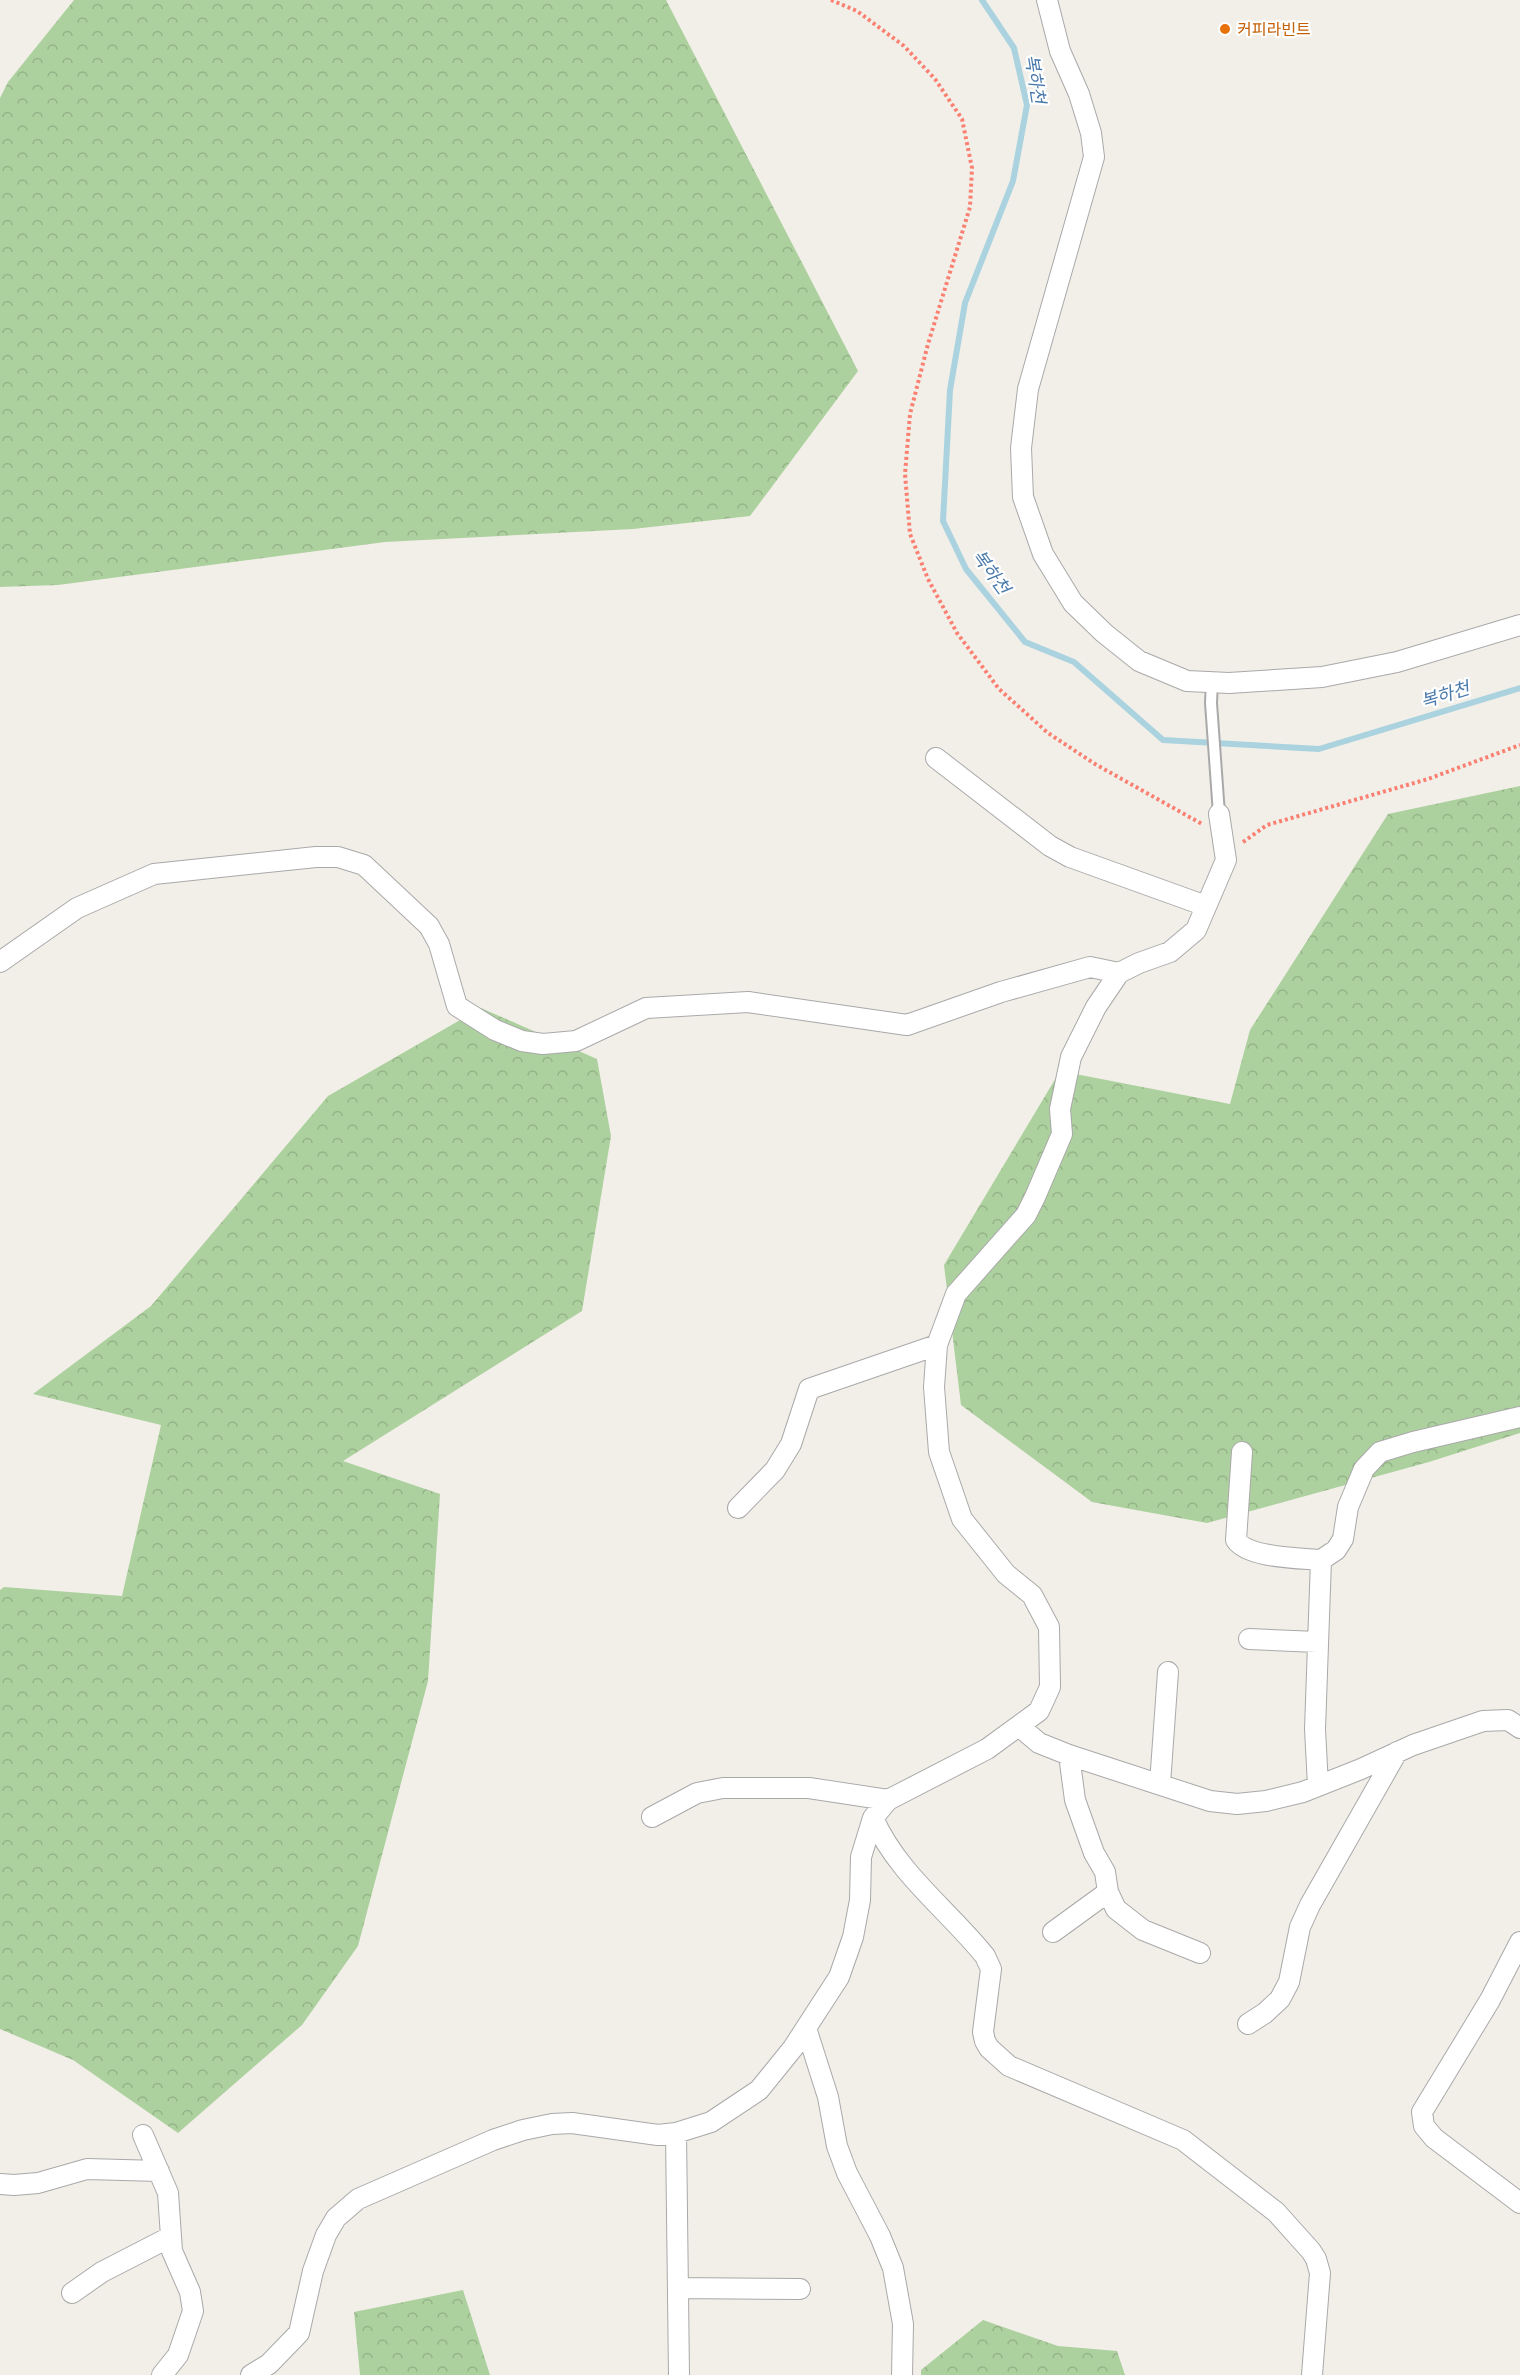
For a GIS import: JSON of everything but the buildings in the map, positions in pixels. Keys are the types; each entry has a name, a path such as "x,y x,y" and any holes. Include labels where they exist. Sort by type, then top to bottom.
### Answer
{"street":[{"path":"1047,0 1060,51 1079,94 1091,133 1094,157 1028,389 1021,448 1023,497 1043,554 1073,603 1104,633 1139,661 1186,681 1229,683 1322,677 1397,662 1520,625"},
{"path":"936,758 1050,846 1070,857 1206,906"},
{"path":"252,2375 269,2364 299,2333 313,2271 326,2235 336,2218 358,2199 493,2140 523,2130 552,2124 572,2123 658,2135 676,2133 711,2122 759,2090 794,2048 839,1977 853,1937 860,1900 861,1857 873,1818 888,1800 987,1749 1039,1712 1050,1687 1049,1627 1032,1595 1006,1575 962,1519 939,1452 934,1387 937,1345 956,1294 1026,1215 1035,1197 1062,1134 1060,1109 1071,1057 1096,1007 1119,973 1170,952 1196,930 1226,860 1220,821"},
{"path":"0,962 77,908 154,874 316,857 338,857 364,865 429,926 440,944 457,1006 495,1030 522,1041 543,1044 576,1041 646,1008 748,1002 907,1025 1001,992 1090,967 1119,973"},
{"path":"738,1508 775,1470 791,1444 809,1389 937,1345"},
{"path":"1242,1452 1236,1540 1240,1547 1252,1552 1322,1560 1336,1550 1343,1539 1348,1507 1364,1469 1380,1452 1520,1417"},
{"path":"1318,1786 1315,1729 1322,1560"},
{"path":"1249,1639 1317,1642"},
{"path":"1160,1785 1168,1672"},
{"path":"1020,1727 1039,1743 1069,1755 1210,1801 1237,1804 1266,1801 1318,1786 1397,1752 1483,1720 1508,1720 1520,1728"},
{"path":"1248,2024 1280,2000 1289,1982 1300,1927 1310,1905 1397,1752"},
{"path":"1069,1755 1075,1800 1094,1853 1105,1872 1108,1892 1116,1909 1143,1930 1200,1953"},
{"path":"652,1817 697,1793 723,1788 809,1788 888,1800"},
{"path":"873,1818 882,1838 899,1864 985,1956 991,1969 983,2032 989,2048 1009,2066 1184,2140 1275,2212 1311,2251 1320,2272 1312,2375"},
{"path":"1053,1932 1108,1892"},
{"path":"1520,1942 1490,2000 1422,2112 1424,2126 1434,2138 1520,2203"},
{"path":"806,2028 828,2097 837,2146 847,2173 880,2236 893,2268 903,2324 902,2375"},
{"path":"676,2133 679,2375"},
{"path":"143,2135 168,2193 172,2251 190,2292 193,2311 178,2355 162,2375"},
{"path":"0,2184 38,2183 87,2169 159,2171"},
{"path":"72,2294 102,2272 170,2237"},
{"path":"678,2289 800,2289"}],"lane":[{"path":"1212,682 1211,703 1220,821"}],"path":[{"path":"831,0 857,10 904,46 935,79 962,119 972,168 970,207 946,282 910,414 905,474 910,534 928,579 957,633 999,689 1048,733 1095,764 1197,824 1220,821"},
{"path":"1226,860 1248,836 1267,825 1428,779 1520,745"}],"green space":[{"path":"74,0 666,0 858,371 750,516 633,529 385,542 58,585 0,587 0,98 8,82"},
{"path":"1520,786 1520,1433 1429,1462 1207,1523 1092,1502 961,1405 944,1265 1060,1071 1230,1104 1250,1030 1388,814"},
{"path":"481,1008 597,1059 611,1136 582,1311 343,1461 440,1494 428,1681 358,1946 302,2025 178,2133 73,2060 0,2029 0,1590 4,1587 122,1596 161,1425 33,1394 151,1306 328,1096"},
{"path":"463,2290 490,2375 360,2375 354,2312"},
{"path":"983,2320 1058,2346 1117,2351 1125,2375 921,2375 921,2370"}],"waterway":[{"name":"복하천","path":"982,0 1014,48 1027,105 1013,181 965,303 950,390 943,521 966,569 1025,642 1074,662 1163,740 1319,749 1520,688"}],"place":[{"name":"커피라빈트","path":"1225,29"}]}
